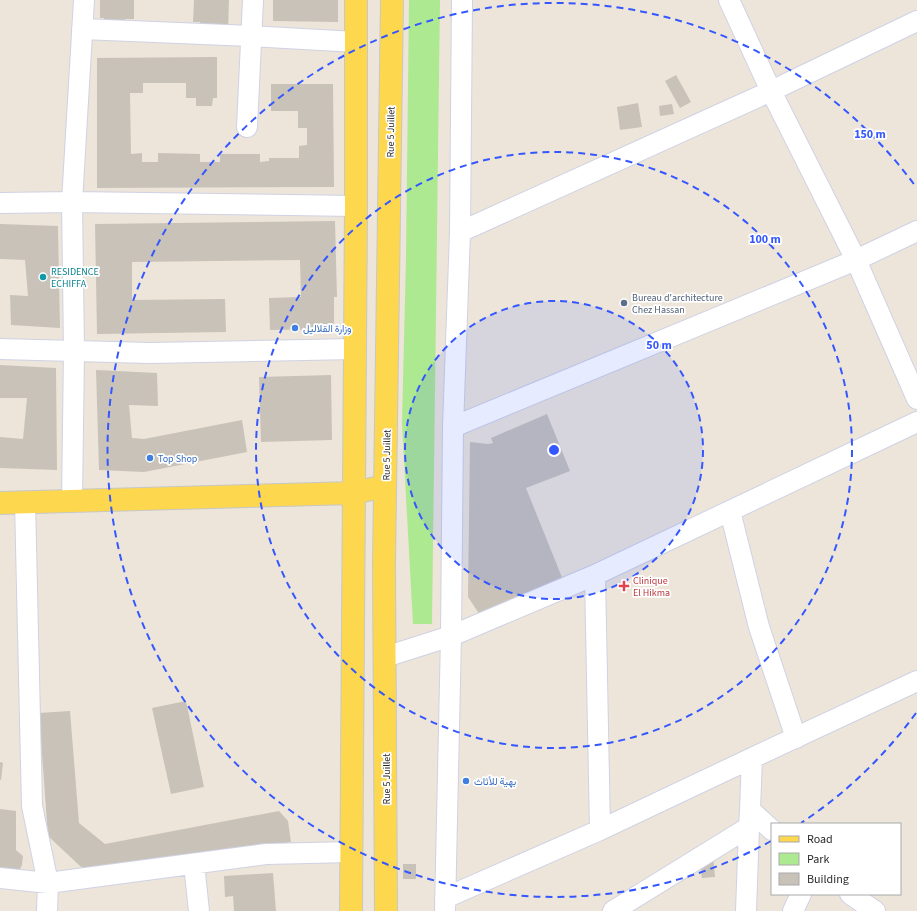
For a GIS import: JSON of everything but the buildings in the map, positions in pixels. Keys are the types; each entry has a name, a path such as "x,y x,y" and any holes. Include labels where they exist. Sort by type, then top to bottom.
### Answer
{"main road":[{"path":"351,911 356,0"},
{"name":"Rue 5 Juillet","path":"386,911 384,563 392,0"},
{"path":"0,503 353,494 386,486"}],"street":[{"path":"72,501 74,351 72,202 84,0"},
{"path":"247,127 253,0"},
{"path":"462,0 460,232 453,427 451,636 445,904 917,681"},
{"path":"729,0 772,91 856,260 917,398"},
{"path":"460,232 772,91 917,21"},
{"path":"82,29 356,42"},
{"path":"0,203 72,202 356,206"},
{"path":"453,427 856,260 917,231"},
{"path":"0,349 150,353 355,349"},
{"path":"385,657 451,636 595,575 917,422"},
{"path":"25,502 32,806 48,883 48,911"},
{"path":"730,511 760,627 796,738"},
{"path":"595,575 600,830"},
{"path":"746,911 752,758"},
{"path":"749,818 771,829"},
{"path":"613,911 749,818"},
{"path":"0,878 48,883 266,854 351,852"},
{"path":"194,864 199,911"},
{"path":"793,911 801,895"},
{"path":"851,895 875,911"}],"green space":[{"path":"409,0 440,0 432,624 413,624 402,424 406,256"}],"place":[{"name":"RESIDENCE ECHIFFA","path":"43,277"},
{"name":"Bureau d'architecture Chez Hassan","path":"624,303"},
{"name":"وزارة القلاليل","path":"295,328"},
{"name":"Top Shop","path":"150,458"},
{"name":"Clinique El Hikma","path":"624,586"},
{"name":"بهية للأثاث","path":"466,781"}]}
